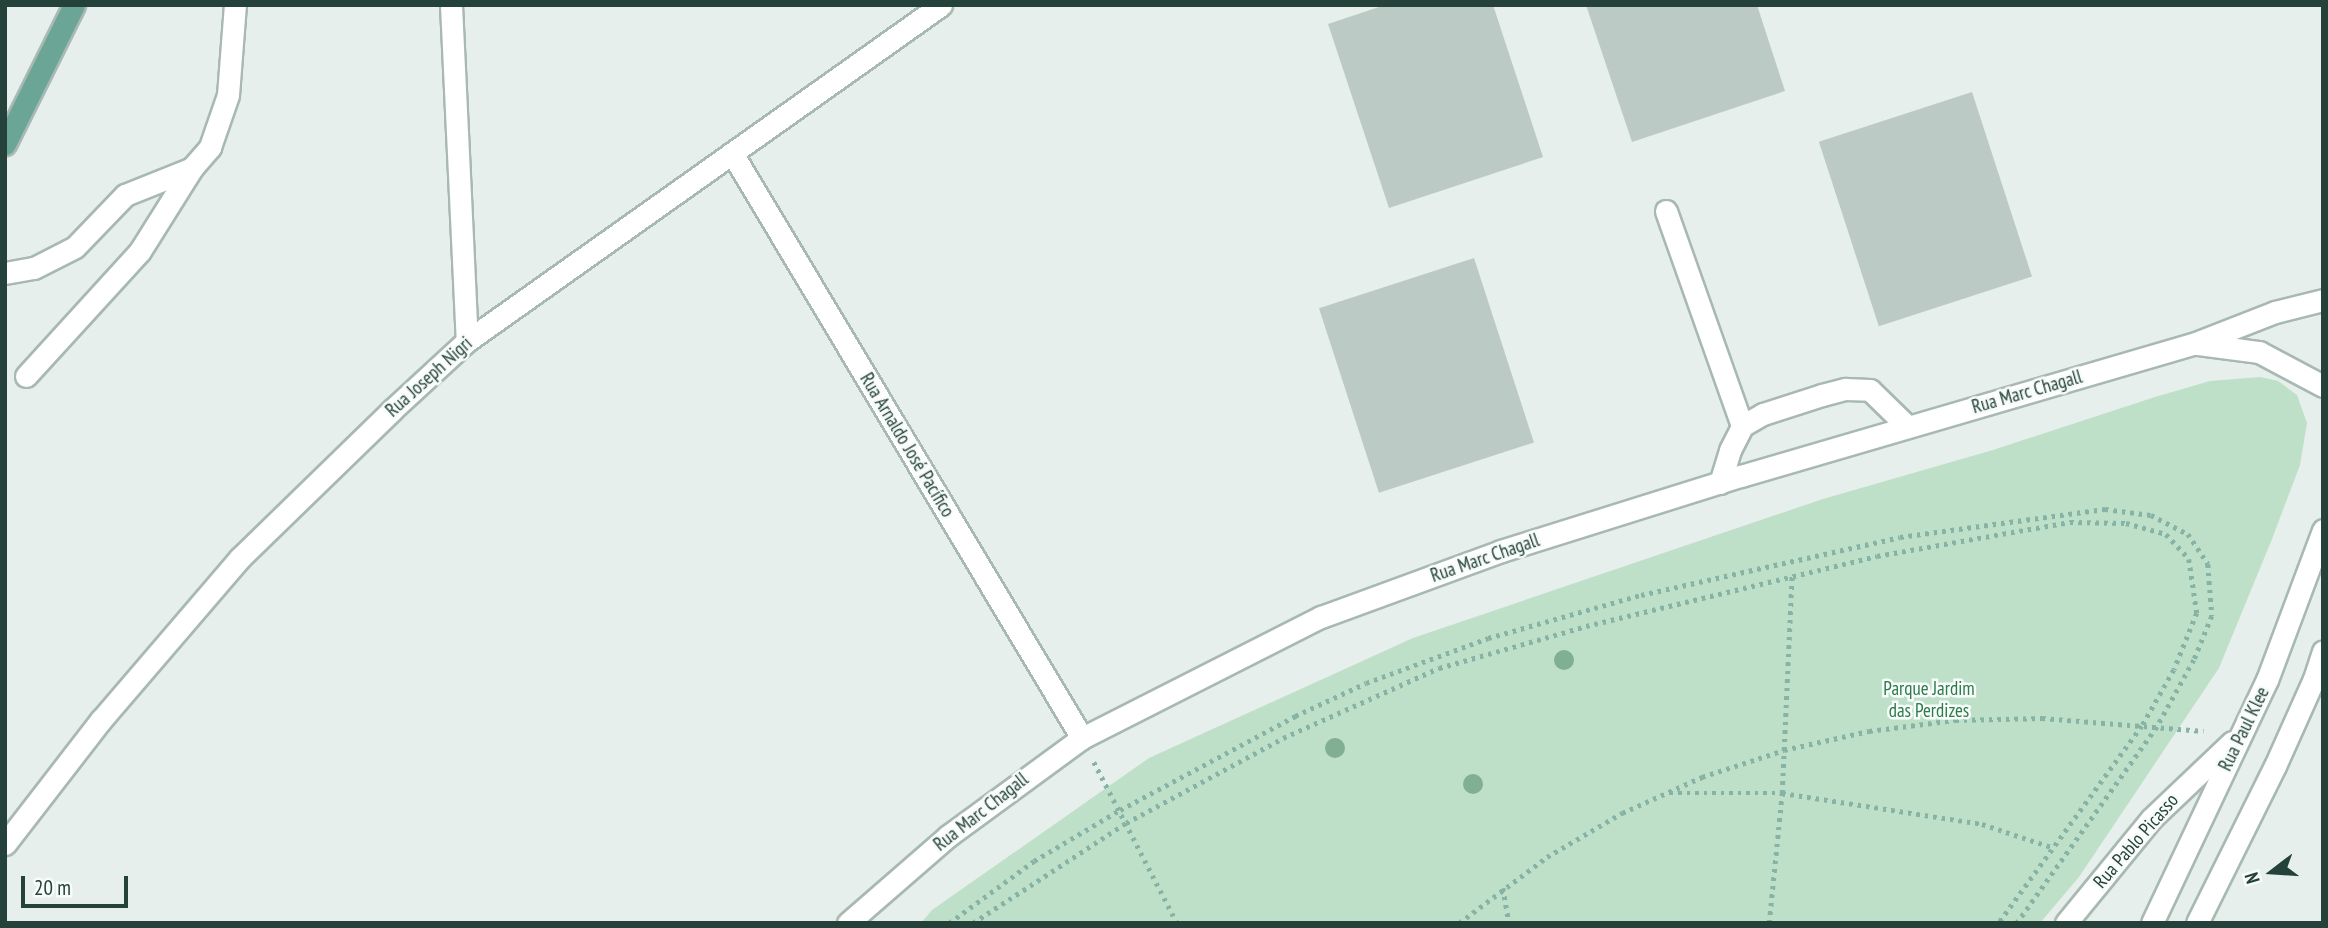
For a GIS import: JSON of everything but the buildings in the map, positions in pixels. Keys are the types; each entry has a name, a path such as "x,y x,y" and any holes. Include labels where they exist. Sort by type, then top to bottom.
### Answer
{"main road":[{"path":"5,145 74,5"}],"street":[{"path":"26,376 140,251 192,168 210,147 228,95 235,5"},
{"path":"451,5 467,341"},
{"name":"Rua Joseph Nigri","path":"5,844 101,720 240,558 382,419 467,341 941,5"},
{"name":"Rua Arnaldo José Pacífico","path":"732,153 1082,738"},
{"path":"5,273 34,268 75,247 125,195 192,168"},
{"path":"1667,211 1742,426"},
{"name":"Rua Marc Chagall","path":"848,923 948,835 1082,738 1138,707 1321,617 1501,551 1720,483 2193,344 2275,312 2323,300"},
{"name":"Rua Marc Chagall","path":"2193,344 2259,352 2323,386"},
{"path":"1720,483 1730,450 1742,426 1763,414 1845,389 1870,390 1908,427"},
{"name":"Rua Paul Klee","path":"2152,923 2286,635 2323,530"},
{"path":"2197,923 2275,766 2314,679 2323,651"},
{"name":"Rua Pablo Picasso","path":"2066,923 2151,819 2241,734"}],"path":[{"path":"949,923 1034,861 1120,810 1330,700 1489,638 1641,596 1900,537 2105,509 2151,515 2188,534 2208,564 2212,616 2194,660 2157,727 2018,923"},
{"path":"973,923 1126,823 1283,738 1439,668 1586,626 1877,556 2070,522 2126,523 2166,534 2189,559 2197,613 2174,670 2142,726 1999,923"},
{"path":"1769,923 1782,793 1792,576"},
{"path":"1459,923 1547,856 1622,813 1702,777 1784,750 1869,730 1955,720 2042,718 2241,734"},
{"path":"1082,738 1177,923"},
{"path":"1667,793 1782,793 1982,824 2054,848"},
{"path":"1503,888 1509,923"}],"green space":[{"name":"Parque Jardim das Perdizes","path":"2260,377 2278,381 2297,395 2307,423 2300,465 2272,539 2219,668 2079,877 2040,923 921,923 932,910 1149,758 1413,638 1823,499 1993,450 2210,381"}]}
